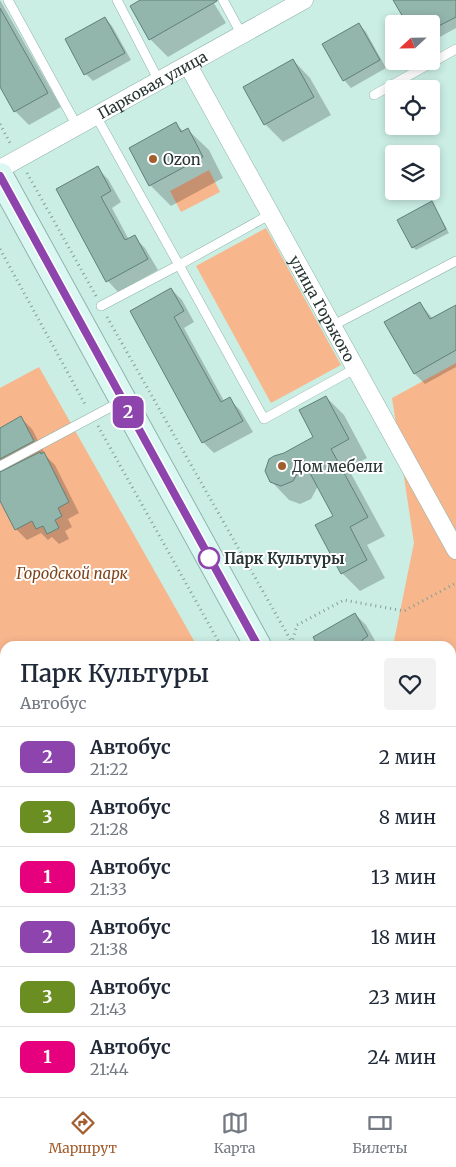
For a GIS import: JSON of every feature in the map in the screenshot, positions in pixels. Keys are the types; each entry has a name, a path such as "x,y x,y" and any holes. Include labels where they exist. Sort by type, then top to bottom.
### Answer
{"main road":[{"path":"9,167 122,401 255,641"}],"street":[{"name":"Парковая улица","path":"0,169 9,167 78,126 304,0"},
{"name":"улица Горького","path":"188,65 456,550"}],"lane":[{"path":"8,0 78,126"},
{"path":"117,0 159,81"},
{"path":"223,0 242,35"},
{"path":"374,95 456,49"},
{"path":"96,116 264,418 356,368"},
{"path":"101,306 270,214"},
{"path":"332,326 456,261"},
{"path":"0,466 122,401"}],"path":[{"path":"0,124 9,167 101,306 291,641"},
{"path":"0,249 218,641"},
{"path":"294,641 297,625 344,600 404,611 456,583"}],"green space":[{"path":"209,170 220,192 181,212 170,191"},
{"path":"266,228 341,365 271,403 196,266"},
{"path":"456,363 456,641 394,641 414,543 392,398"},
{"name":"Городской парк","path":"39,367 194,641 0,641 0,388"}],"building":[{"path":"140,0 217,1 149,40 130,6"},
{"path":"393,0 456,0 456,17 440,25 440,15 402,15"},
{"path":"0,8 48,93 14,112 0,87"},
{"path":"105,17 125,53 84,75 65,39"},
{"path":"359,23 380,60 343,81 322,44"},
{"path":"293,59 314,97 264,125 243,87"},
{"path":"176,122 181,132 188,128 203,157 149,186 129,148"},
{"path":"98,166 111,191 101,197 125,240 135,235 148,259 106,282 56,189"},
{"path":"432,201 446,229 412,248 397,220"},
{"path":"171,288 184,311 174,317 221,402 230,397 243,421 202,443 130,311"},
{"path":"420,302 430,319 456,305 456,350 414,374 384,322"},
{"path":"326,396 349,439 331,449 368,517 350,527 367,560 341,574 315,525 333,516 304,462 293,481 281,486 270,482 265,471 269,459 313,437 299,410"},
{"path":"21,416 34,441 0,459 0,428"},
{"path":"40,452 41,454 44,452 69,502 58,508 62,516 55,520 59,528 47,534 43,526 36,529 32,521 15,530 0,501 0,472"},
{"path":"355,613 368,636 362,641 315,641 313,637"}],"bus line":[{"name":"2","path":"0,176 255,641"}],"place":[{"name":"Ozon","path":"153,159"},
{"name":"Дом мебели","path":"282,466"},
{"name":"Парк Культуры","path":"209,558"}]}
